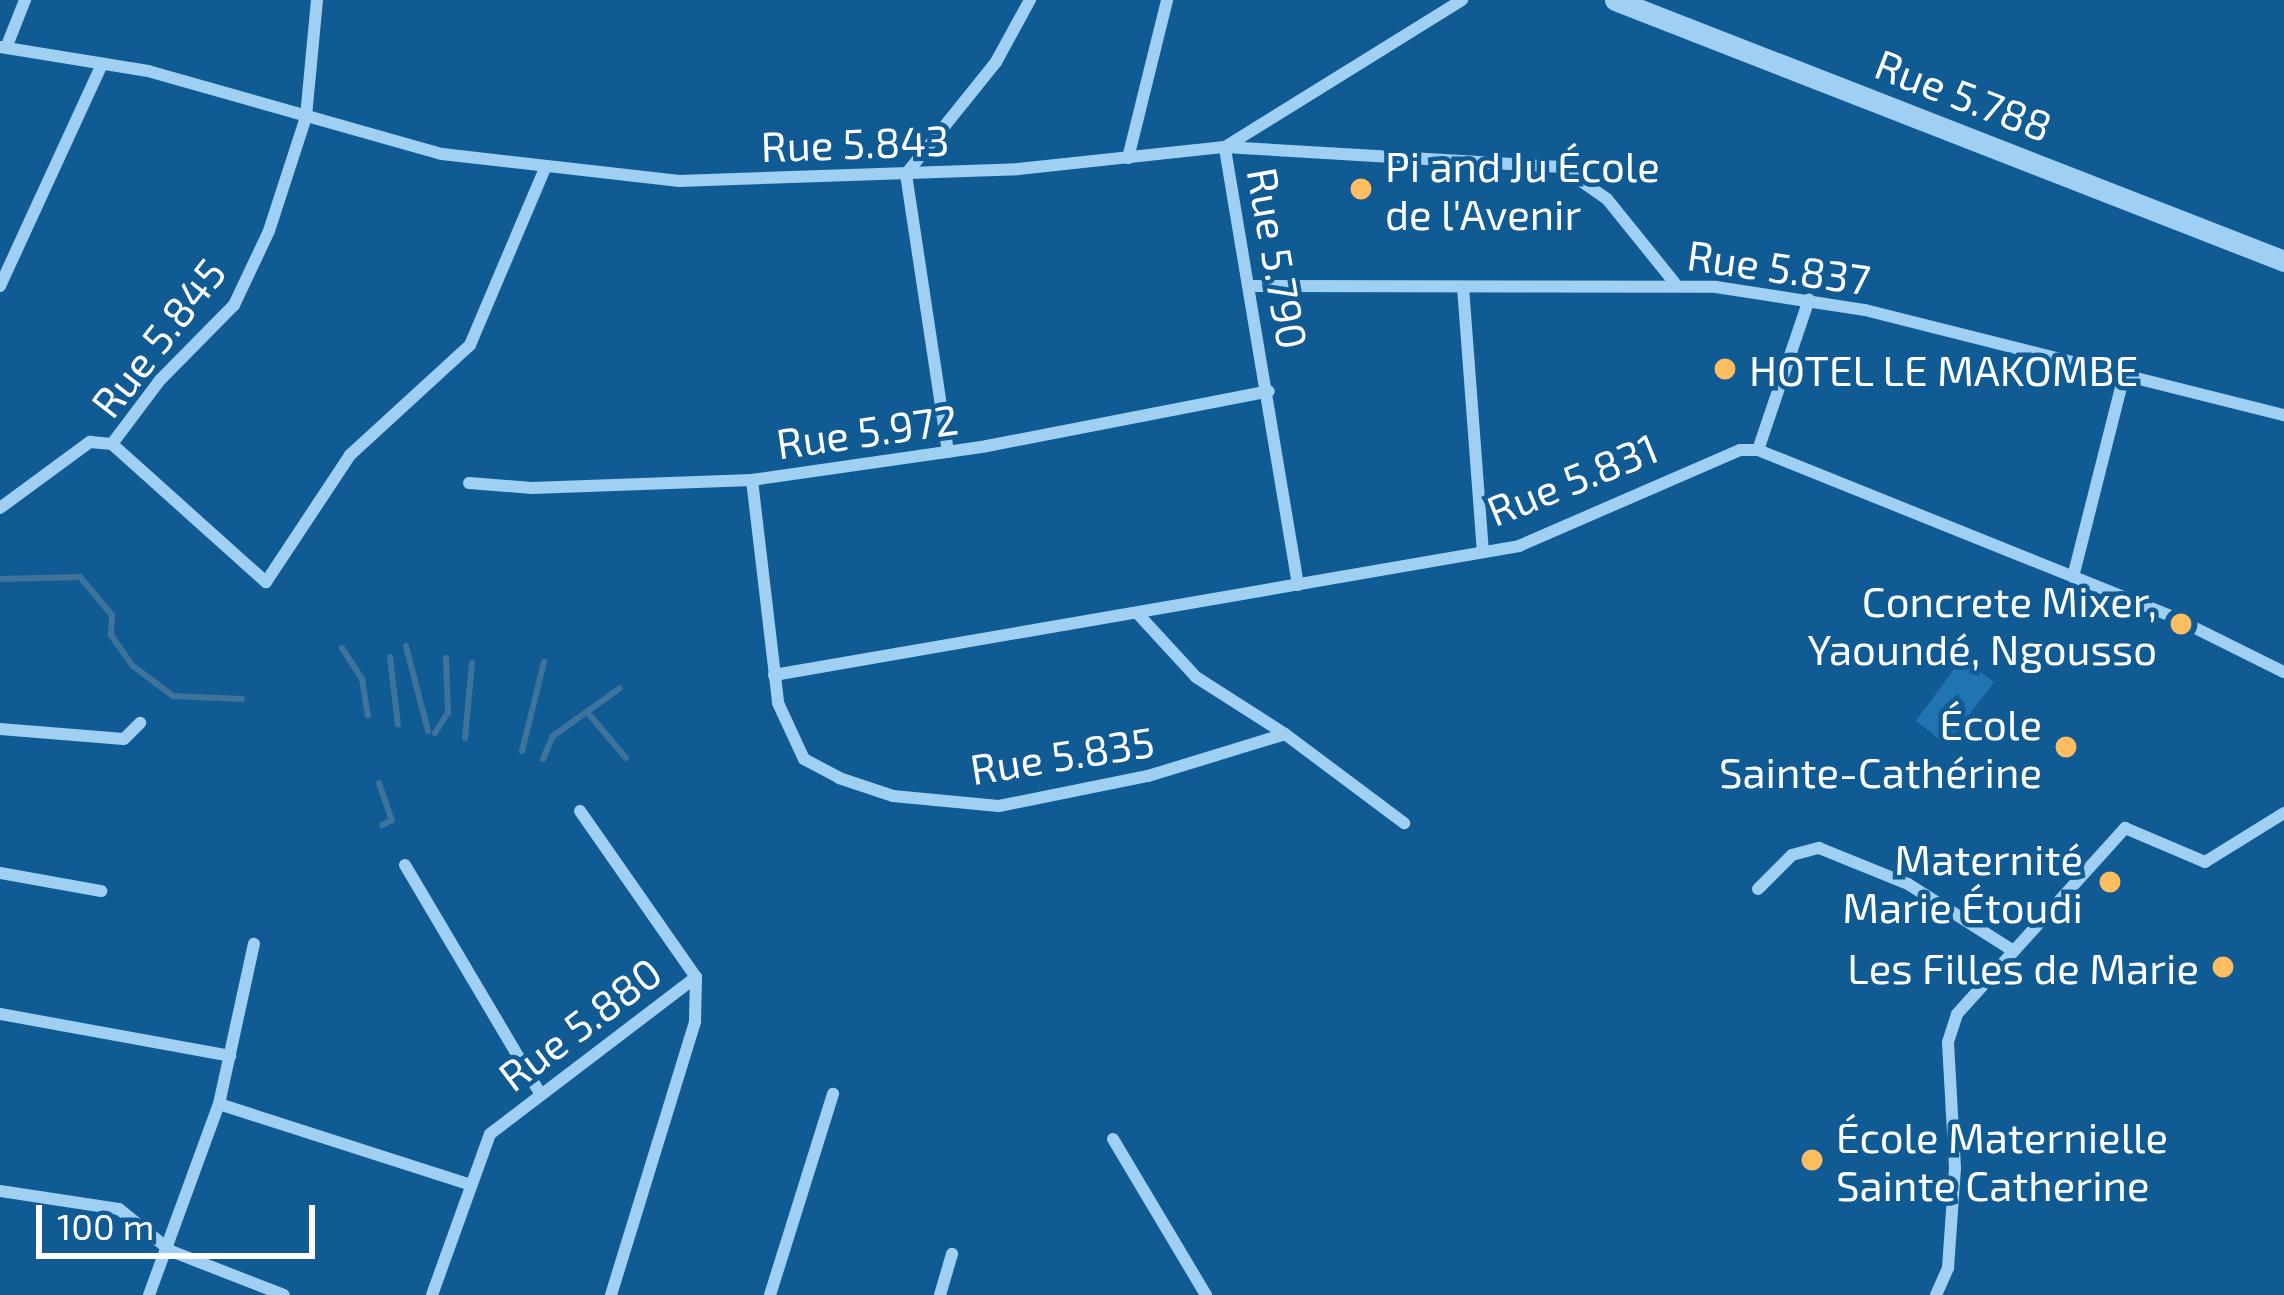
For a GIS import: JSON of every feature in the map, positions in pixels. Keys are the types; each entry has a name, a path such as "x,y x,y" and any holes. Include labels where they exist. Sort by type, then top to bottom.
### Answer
{"street":[{"path":"3,48 25,0"},
{"name":"Rue 5.845","path":"317,0 306,118 269,232 234,304 112,444 266,582 350,455 470,345 545,168"},
{"path":"948,452 905,174 996,62 1030,0"},
{"path":"1127,158 1167,0"},
{"name":"Rue 5.790","path":"1298,585 1225,147 1462,0"},
{"name":"Rue 5.788","path":"1615,0 2284,261"},
{"name":"Rue 5.843","path":"3,48 102,64 442,154 679,181 905,174 1225,147 1561,167 1606,199 1674,282"},
{"path":"0,286 102,64"},
{"name":"Rue 5.837","path":"1251,286 1674,282 1809,299 2284,415"},
{"path":"1463,287 1483,551"},
{"path":"1809,299 1758,450 2073,577 2284,672"},
{"path":"2073,577 2123,379"},
{"name":"Rue 5.972","path":"469,483 532,488 752,480 948,452 1269,391"},
{"path":"0,508 90,442 112,444"},
{"name":"Rue 5.831","path":"774,675 1519,546 1689,465 1758,450"},
{"name":"Rue 5.835","path":"752,480 774,675 789,736 804,758 893,796 999,806 1215,759 1285,734"},
{"name":"Rue 5.835","path":"1138,614 1196,676 1285,734"},
{"path":"0,729 124,739 140,723"},
{"path":"1285,734 1404,824"},
{"path":"580,812 696,977"},
{"path":"1936,1295 1948,1268 1955,1168 1950,1026 2012,950 2125,828 2205,862 2284,813"},
{"path":"1758,890 1792,855 1820,848 1908,884 2012,950"},
{"path":"405,865 539,1092"},
{"path":"0,873 101,891"},
{"path":"149,1295 171,1251 220,1104 254,944"},
{"name":"Rue 5.880","path":"432,1295 468,1184 490,1134 539,1092 696,977"},
{"name":"Rue 5.880","path":"611,1295 694,1022 696,977"},
{"path":"0,1014 230,1055"},
{"path":"770,1295 833,1094"},
{"path":"220,1104 468,1184"},
{"path":"1113,1138 1206,1295"},
{"path":"0,1191 119,1209 171,1251 284,1295"},
{"path":"940,1295 952,1254"}],"shaded area":[{"path":"1962,658 1994,682 1961,726 1953,721 1960,728 1947,745 1916,721"}],"waterway":[{"path":"0,579 80,577 112,615 111,635 133,666 173,696 242,699"},
{"path":"406,646 428,731"},
{"path":"342,648 362,679 368,716"},
{"path":"390,657 398,725"},
{"path":"435,733 448,712 446,658"},
{"path":"522,751 544,662"},
{"path":"465,738 472,663"},
{"path":"543,759 553,736 620,688"},
{"path":"587,712 626,758"},
{"path":"379,783 392,820 382,825"},
{"path":"85,1240 100,1214"}],"place":[{"name":"Pi and Ju École de l'Avenir","path":"1361,189"},
{"name":"HOTEL LE MAKOMBE","path":"1725,369"},
{"name":"Concrete Mixer, Yaoundé, Ngousso","path":"2181,624"},
{"name":"École Sainte-Cathérine","path":"2066,747"},
{"name":"Maternité Marie Étoudi","path":"2110,882"},
{"name":"Les Filles de Marie","path":"2223,967"},
{"name":"École Maternielle Sainte Catherine","path":"1812,1160"}]}
